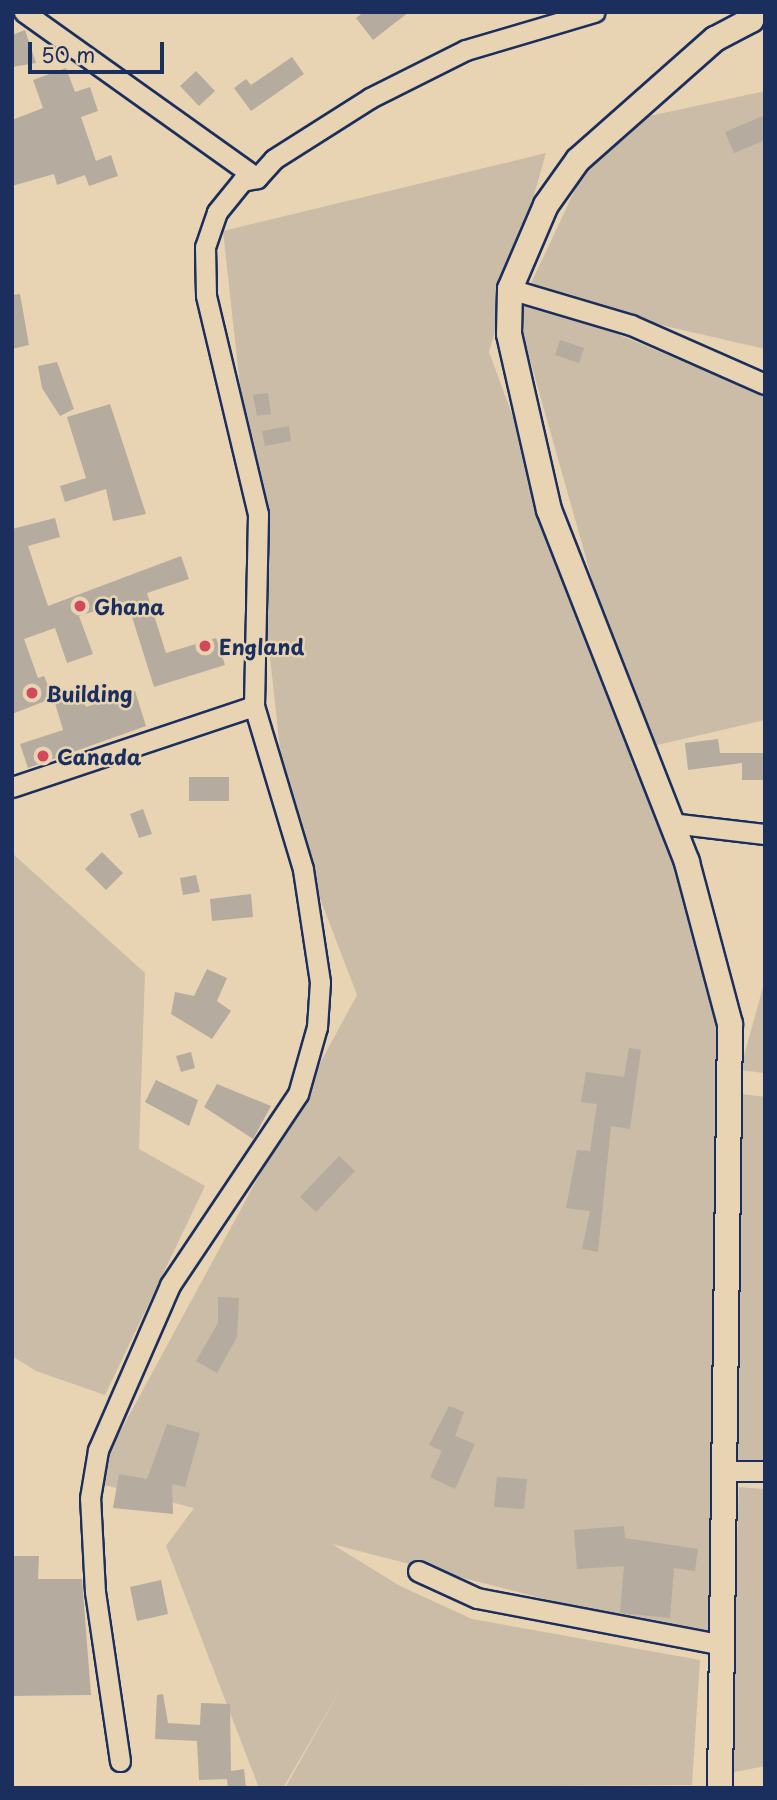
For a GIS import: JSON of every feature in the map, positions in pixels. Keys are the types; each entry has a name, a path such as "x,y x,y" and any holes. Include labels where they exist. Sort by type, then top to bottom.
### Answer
{"street":[{"path":"24,12 257,178"},
{"path":"120,1761 95,1592 90,1498 97,1450 170,1285 298,1094 317,1027 317,935 303,869 254,706 258,514 206,295 205,247 217,212 242,181 257,178 274,159 370,97 466,50 584,13"},
{"path":"720,1788 730,1024 707,925 671,822 549,510 509,334 510,289 546,205 578,160 715,39 756,17"},
{"path":"510,289 631,325 765,384"},
{"path":"12,787 254,706"},
{"path":"671,822 765,834"},
{"path":"726,1471 765,1471"},
{"path":"418,1571 477,1598 723,1645"}],"shaded area":[{"path":"765,91 765,349 526,294 581,177 645,117"},
{"path":"546,153 489,352 721,980 723,1645 332,1544 400,1586 472,1619 700,1660 692,1785 285,1788 343,1685 283,1788 259,1788 166,1546 194,1508 93,1482 357,995 287,812 223,231"},
{"path":"510,289 765,396 765,720 640,749"},
{"path":"12,853 145,973 139,1149 205,1186 105,1395 36,1371 12,1356"},
{"path":"765,980 765,1073 740,1070"},
{"path":"742,1094 765,1097 765,1467 734,1462"},
{"path":"739,1487 765,1489 765,1766 729,1773"}],"building":[{"path":"364,12 409,12 373,40 356,18"},
{"path":"25,30 36,63 12,67 12,35"},
{"path":"292,57 304,74 251,111 234,88 246,79 251,85"},
{"path":"66,68 75,92 90,87 98,111 81,117 96,161 111,155 118,176 89,186 85,175 57,185 54,174 12,186 12,120 43,108 33,80"},
{"path":"196,71 215,91 199,106 180,86"},
{"path":"765,115 765,140 734,153 725,132"},
{"path":"20,294 29,345 12,349 12,295"},
{"path":"560,340 584,348 579,363 555,355"},
{"path":"57,362 74,409 60,416 42,388 38,366"},
{"path":"268,393 271,414 257,416 253,395"},
{"path":"110,404 146,514 113,521 106,489 65,502 60,486 86,478 67,417"},
{"path":"289,426 291,441 265,446 262,431"},
{"path":"55,518 60,537 28,546 48,606 181,556 189,579 147,593 166,653 216,638 225,665 154,687 127,601 79,616 93,654 67,663 55,628 24,639 38,678 44,676 53,698 12,714 12,529"},
{"path":"135,691 146,726 28,768 20,744 63,730 55,703 82,695 86,707"},
{"path":"718,739 720,753 765,753 765,780 742,780 742,763 688,770 685,743"},
{"path":"189,777 229,777 229,801 189,801"},
{"path":"143,809 152,834 139,838 130,814"},
{"path":"102,852 123,873 106,890 85,869"},
{"path":"196,875 200,892 183,895 180,878"},
{"path":"251,894 253,917 212,921 210,899"},
{"path":"207,969 227,978 217,1001 231,1011 212,1039 171,1014 175,992 194,996"},
{"path":"629,1048 641,1050 630,1129 611,1126 598,1252 582,1249 590,1211 566,1208 577,1150 590,1151 597,1104 581,1102 586,1072 624,1077"},
{"path":"191,1052 195,1068 181,1072 176,1056"},
{"path":"156,1080 198,1100 189,1126 145,1102"},
{"path":"217,1084 271,1106 253,1139 204,1107"},
{"path":"339,1156 355,1171 316,1212 300,1197"},
{"path":"218,1297 239,1298 237,1337 217,1373 196,1361 218,1323"},
{"path":"449,1406 464,1412 455,1436 475,1444 455,1489 430,1477 442,1451 429,1445"},
{"path":"167,1424 200,1433 185,1487 172,1484 173,1514 113,1508 119,1474 147,1479"},
{"path":"497,1477 527,1479 524,1509 494,1507"},
{"path":"624,1526 625,1538 698,1549 695,1571 674,1568 670,1618 620,1613 624,1566 577,1569 574,1530"},
{"path":"12,1556 39,1556 38,1579 82,1579 91,1695 12,1696"},
{"path":"161,1580 168,1614 137,1621 130,1587"},
{"path":"163,1694 168,1723 200,1725 201,1703 230,1704 231,1771 244,1769 246,1788 228,1788 227,1779 199,1780 197,1741 155,1739 157,1695"}],"place":[{"name":"Ghana","path":"80,606"},
{"name":"England","path":"205,646"},
{"name":"Building","path":"32,693"},
{"name":"Canada","path":"43,756"}]}
